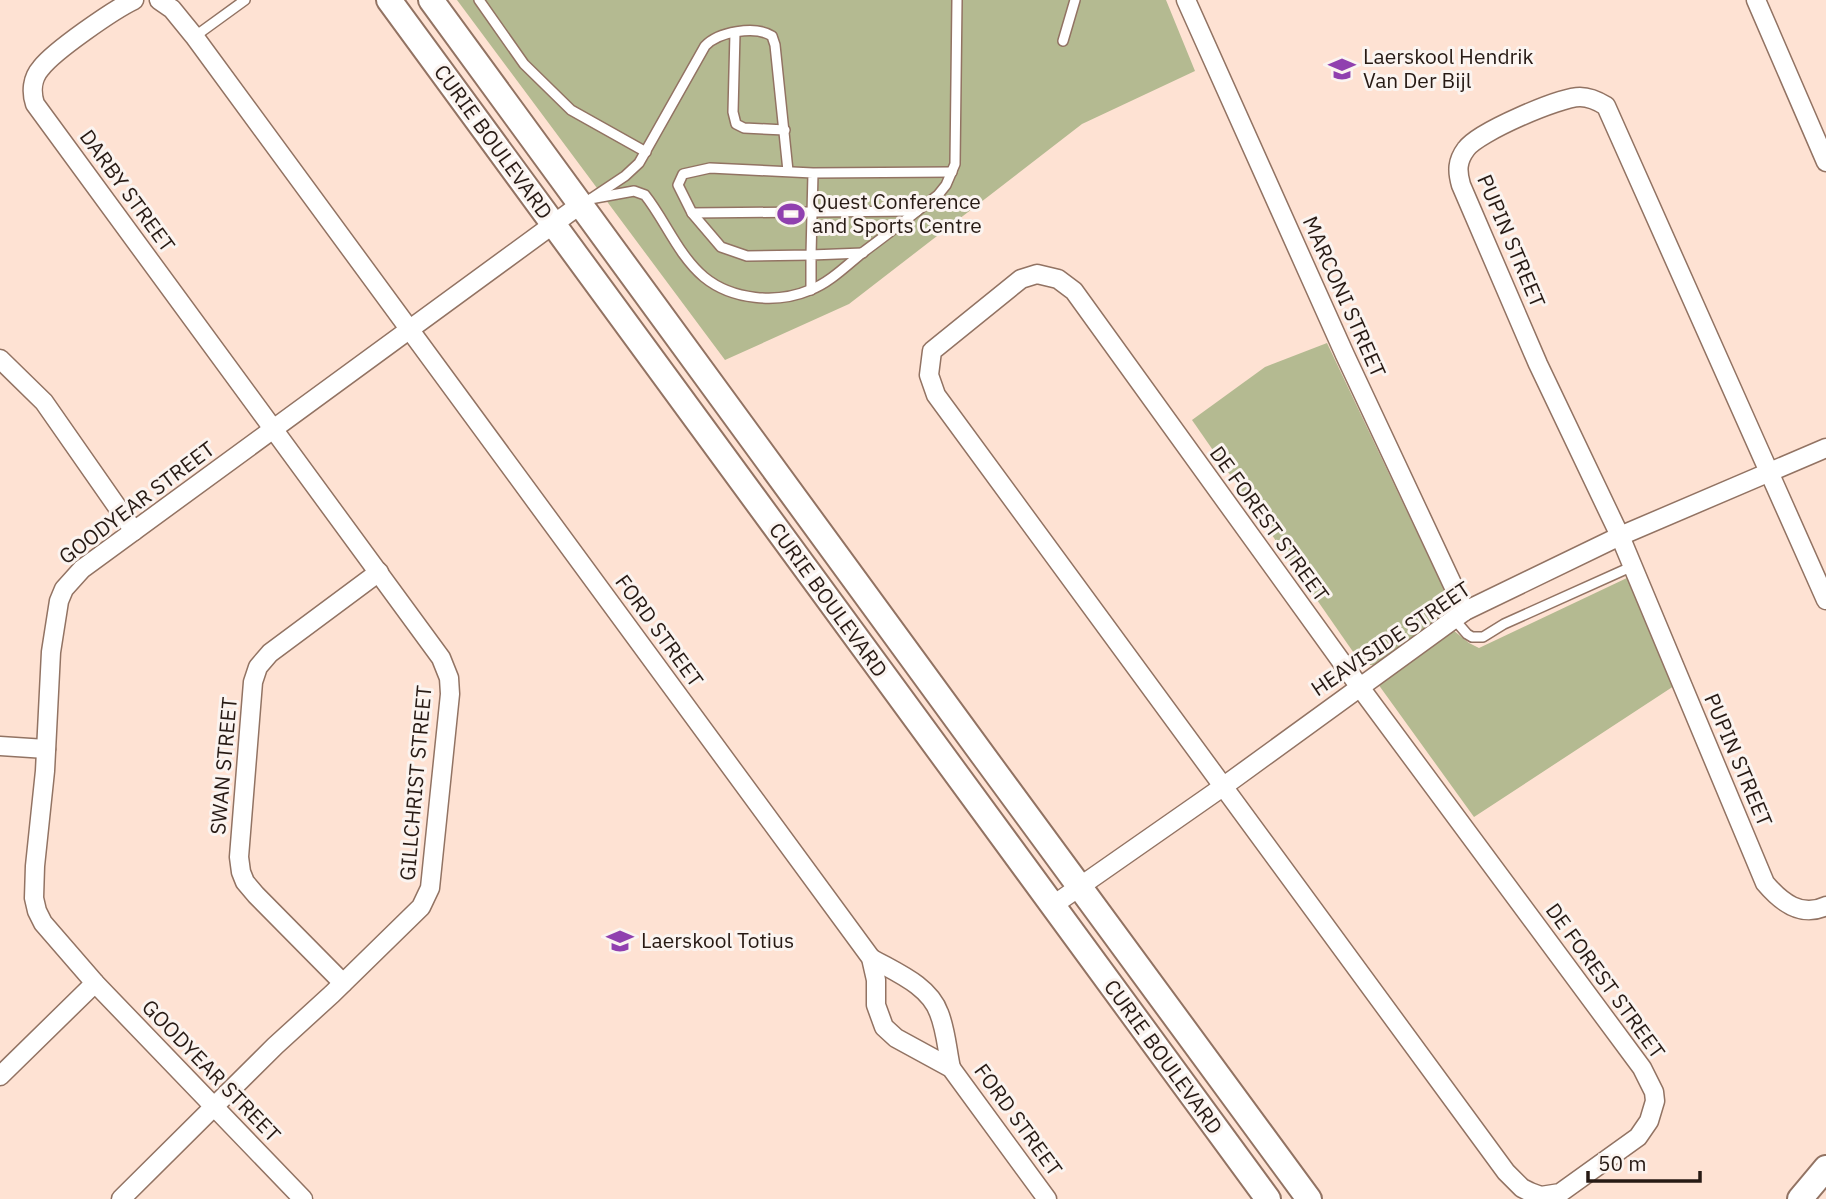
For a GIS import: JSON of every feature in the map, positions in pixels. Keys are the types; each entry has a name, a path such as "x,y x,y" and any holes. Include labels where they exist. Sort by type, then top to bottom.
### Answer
{"street":[{"name":"DARBY STREET","path":"134,0 54,55 41,67 33,85 32,97 274,429"},
{"path":"159,0 172,9 194,37 410,331"},
{"name":"CURIE BOULEVARD","path":"389,0 1268,1199"},
{"name":"CURIE BOULEVARD","path":"431,0 586,202 697,365 925,674 1078,888 1309,1199"},
{"name":"MARCONI STREET","path":"1186,0 1460,615"},
{"path":"1756,0 1826,162"},
{"name":"PUPIN STREET","path":"1826,600 1606,106 1593,99 1577,97 1508,122 1472,141 1462,156 1458,172 1538,364 1633,566 1765,883 1778,899 1803,910 1815,911 1826,906"},
{"name":"GOODYEAR STREET","path":"303,1199 95,983 43,923 34,898 51,652 59,601 64,589 82,569 586,202"},
{"name":"DE FOREST STREET","path":"1037,274 1048,275 1074,291 1359,686 1642,1068 1654,1092 1655,1101 1649,1121 1638,1137 1560,1193 1541,1196 1515,1182 936,395 931,384 929,364 932,351 1021,279 1037,274"},
{"name":"FORD STREET","path":"410,331 871,958 915,984 932,999 940,1016 951,1068 1047,1199"},
{"path":"0,359 44,402 134,531"},
{"path":"671,386 697,365"},
{"name":"GILLCHRIST STREET","path":"121,1199 275,1046 421,907 430,888 449,715 449,678 441,658 274,429"},
{"name":"HEAVISIDE STREET","path":"1052,906 1224,786 1460,615 1620,536 1826,449"},
{"name":"SWAN STREET","path":"342,984 256,895 245,882 241,872 240,849 253,682 258,667 270,653 379,572"},
{"path":"899,697 925,674"},
{"path":"0,746 46,749"},
{"name":"FORD STREET","path":"871,958 876,980 876,1005 884,1027 905,1044 951,1068"},
{"path":"0,1076 95,983"},
{"path":"1216,1129 1242,1110"},
{"path":"1800,1199 1826,1168"}],"lane":[{"path":"194,37 244,0"},
{"path":"479,0 524,64 571,110 646,152"},
{"path":"586,202 634,191 645,195 696,269 728,291 741,296 770,297 796,295 811,290 938,194 952,173 956,144 957,0"},
{"path":"1063,41 1075,0"},
{"path":"586,202 635,168 705,46 716,37 734,33 756,31 772,36 788,171"},
{"path":"734,33 733,112 736,124 744,128 785,130"},
{"path":"863,253 747,256 730,251 714,242 692,212 678,185 684,174 710,168 813,173 952,173"},
{"path":"811,290 813,173"},
{"path":"692,212 917,211"},
{"path":"1460,615 1467,634 1483,637 1504,624 1633,566"}],"green space":[{"name":"Quest Conference and Sports Centre","path":"457,0 1166,0 1195,71 1082,124 849,304 725,360"},
{"path":"1327,343 1448,598 1448,610 1444,618 1380,665 1369,665 1358,659 1192,420 1265,367"},
{"path":"1629,577 1677,684 1474,817 1378,684 1453,630 1479,648"}],"place":[{"name":"Laerskool Hendrik Van Der Bijl","path":"1342,69"},
{"name":"Quest Conference and Sports Centre","path":"791,214"},
{"name":"Laerskool Totius","path":"620,941"}]}
